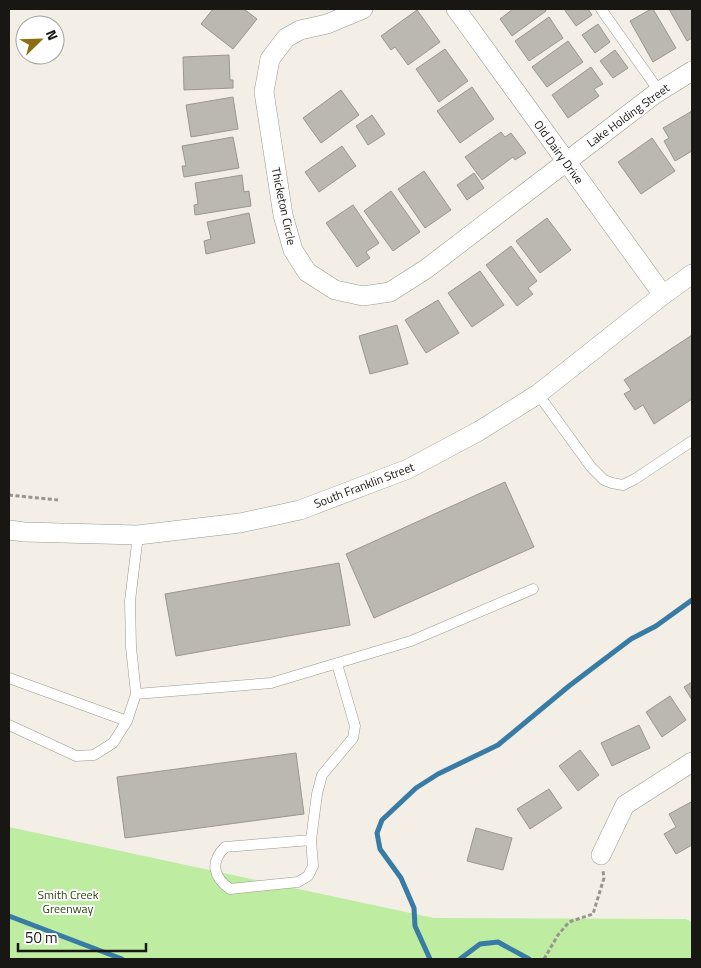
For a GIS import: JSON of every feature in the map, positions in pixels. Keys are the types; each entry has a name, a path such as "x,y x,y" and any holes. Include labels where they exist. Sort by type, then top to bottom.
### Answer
{"street":[{"name":"Thicketon Circle","path":"363,9 327,24 300,30 286,38 270,59 264,92 276,170 284,215 293,250 307,272 336,290 363,296 390,292 441,258 565,161"},
{"name":"Old Dairy Drive","path":"456,9 663,295"},
{"name":"Lake Holding Street","path":"565,161 659,91 692,71"},
{"name":"South Franklin Street","path":"9,530 138,535 240,523 300,510 408,469 479,431 538,394 692,274"},
{"path":"601,855 625,805 692,762"}],"lane":[{"path":"601,9 659,91"},
{"path":"538,394 591,467 604,480 612,483 623,485 629,482 692,441"},
{"path":"9,725 76,756 94,754 112,743 127,721 136,694 131,647 130,601 138,535"},
{"path":"136,694 272,683 411,641 533,589"},
{"path":"312,840 225,847 217,855 215,867 221,883 230,889 298,882 308,876 313,866 312,840 317,794 322,774 353,738 355,726 337,664"},
{"path":"9,678 127,721"}],"path":[{"path":"9,495 58,500"},
{"path":"544,959 558,935 569,922 593,914 604,878 601,855"}],"green space":[{"name":"Smith Creek Greenway","path":"9,827 434,918 686,919 692,922 692,959 9,959"}],"building":[{"path":"213,9 244,9 257,19 233,49 201,24"},
{"path":"513,9 545,9 546,11 512,36 500,19"},
{"path":"564,9 588,9 592,15 576,26"},
{"path":"653,9 676,48 653,62 630,21"},
{"path":"669,9 692,9 692,38 687,41"},
{"path":"417,10 440,42 408,65 395,47 391,50 381,36"},
{"path":"549,17 563,38 529,61 515,41"},
{"path":"598,24 610,42 595,53 582,35"},
{"path":"568,41 583,62 547,87 532,67"},
{"path":"445,49 468,81 439,102 416,69"},
{"path":"615,50 628,68 613,78 600,61"},
{"path":"229,55 230,80 233,80 233,88 184,90 183,57"},
{"path":"591,67 603,84 594,89 599,96 568,118 552,95"},
{"path":"472,87 494,119 460,143 437,111"},
{"path":"341,90 359,115 321,143 303,118"},
{"path":"233,97 238,129 191,137 186,105"},
{"path":"692,111 692,151 675,161 664,141 669,138 663,128"},
{"path":"372,115 385,134 368,145 356,126"},
{"path":"501,132 505,137 511,133 526,153 515,160 513,157 482,180 465,157"},
{"path":"233,137 239,168 184,177 182,166 186,166 182,146"},
{"path":"652,138 675,171 641,194 618,162"},
{"path":"342,146 356,166 319,192 305,172"},
{"path":"424,171 451,210 425,228 398,189"},
{"path":"474,173 484,188 467,200 457,185"},
{"path":"242,175 244,192 249,191 251,206 195,215 194,205 198,204 195,183"},
{"path":"391,191 420,232 393,251 364,211"},
{"path":"353,205 379,243 366,252 370,258 357,267 326,223"},
{"path":"249,213 255,243 206,254 204,241 211,239 207,222"},
{"path":"547,218 571,250 540,273 516,241"},
{"path":"511,246 537,281 528,288 533,294 517,306 486,265"},
{"path":"480,271 504,305 472,327 448,293"},
{"path":"438,300 459,333 426,353 405,320"},
{"path":"397,325 408,364 370,374 359,336"},
{"path":"692,335 692,399 654,424 643,405 635,410 624,394 631,390 624,380"},
{"path":"505,482 534,547 374,618 346,554"},
{"path":"339,563 350,625 176,656 165,594"},
{"path":"692,682 692,700 684,687"},
{"path":"670,696 686,720 662,737 646,712"},
{"path":"639,725 650,748 612,766 601,743"},
{"path":"580,750 599,775 578,791 559,766"},
{"path":"296,753 304,814 125,838 117,777"},
{"path":"549,789 562,808 530,829 517,809"},
{"path":"691,802 692,845 676,854 664,834 676,827 669,814"},
{"path":"476,828 512,838 503,870 467,861"}],"waterway":[{"path":"430,959 415,926 414,908 401,878 380,849 377,833 382,820 416,788 438,774 498,745 569,686 631,639 656,626 692,600"},
{"path":"9,916 122,959"},
{"path":"460,959 480,944 498,942 529,959"}]}
